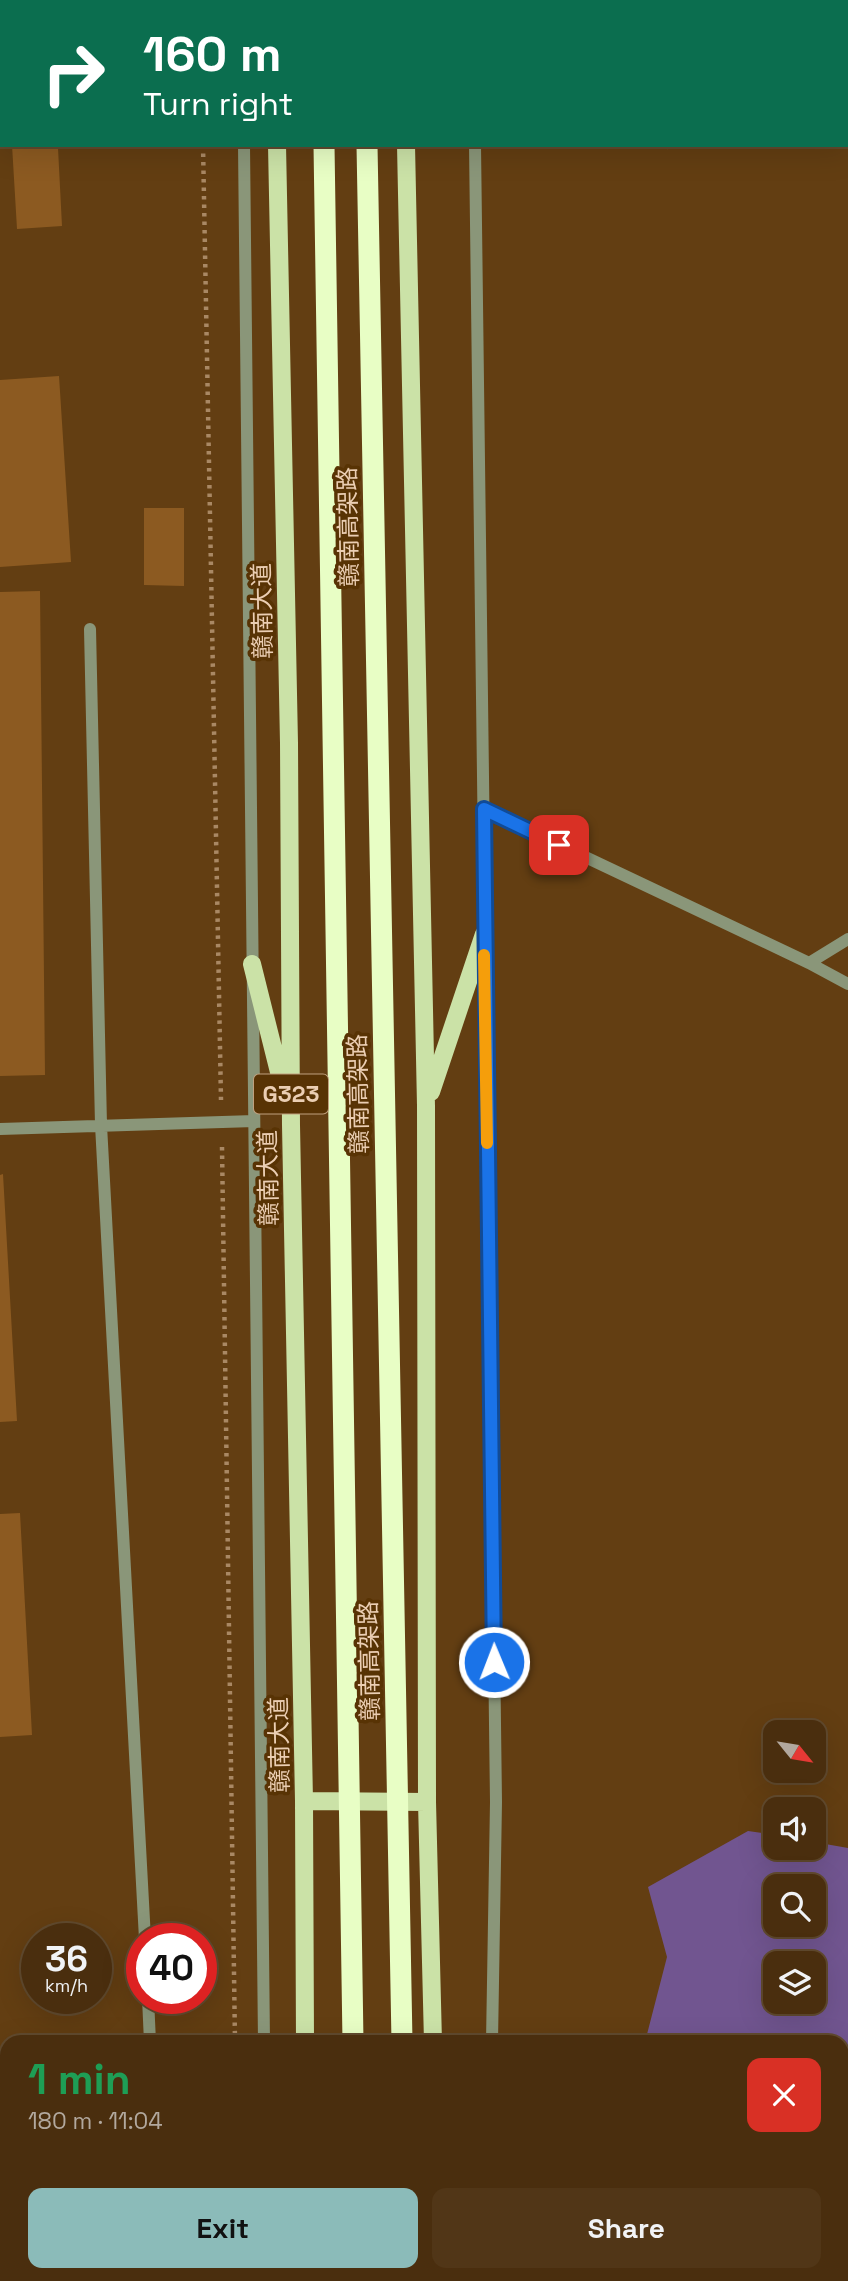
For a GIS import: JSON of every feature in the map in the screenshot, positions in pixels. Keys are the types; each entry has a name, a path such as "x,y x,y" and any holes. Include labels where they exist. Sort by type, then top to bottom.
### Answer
{"highway":[{"name":"赣南高架路","path":"324,147 353,2035"},
{"name":"赣南高架路","path":"367,147 402,2035"}],"main road":[{"name":"赣南大道","path":"276,147 289,743 305,2035"},
{"path":"406,147 426,1106 428,1802 433,2035"},
{"path":"426,1106 484,934"},
{"path":"252,964 292,1125"},
{"path":"304,1801 428,1802"}],"street":[{"path":"244,147 264,2035"},
{"path":"475,147 496,1802 492,2035"},
{"path":"90,629 101,1125 144,1923"},
{"path":"484,809 848,984"},
{"path":"809,963 848,939"},
{"path":"0,1129 254,1121"},
{"path":"149,2014 150,2035"}],"path":[{"path":"204,147 235,2035"}],"shaded area":[{"path":"748,1831 763,1833 763,1860 826,1860 826,1844 848,1848 848,2035 647,2035 667,1957 648,1887"}],"building":[{"path":"12,147 65,147 58,148 62,226 17,229"},
{"path":"59,376 71,562 0,567 0,380"},
{"path":"144,508 184,508 184,586 144,585"},
{"path":"40,591 45,1075 0,1076 0,592"},
{"path":"3,1174 17,1421 0,1422 0,1175"},
{"path":"20,1513 32,1735 0,1737 0,1514"}],"slow traffic":[{"path":"484,955 487,1143"}],"route":[{"path":"494,1662 484,809 559,845"}]}
